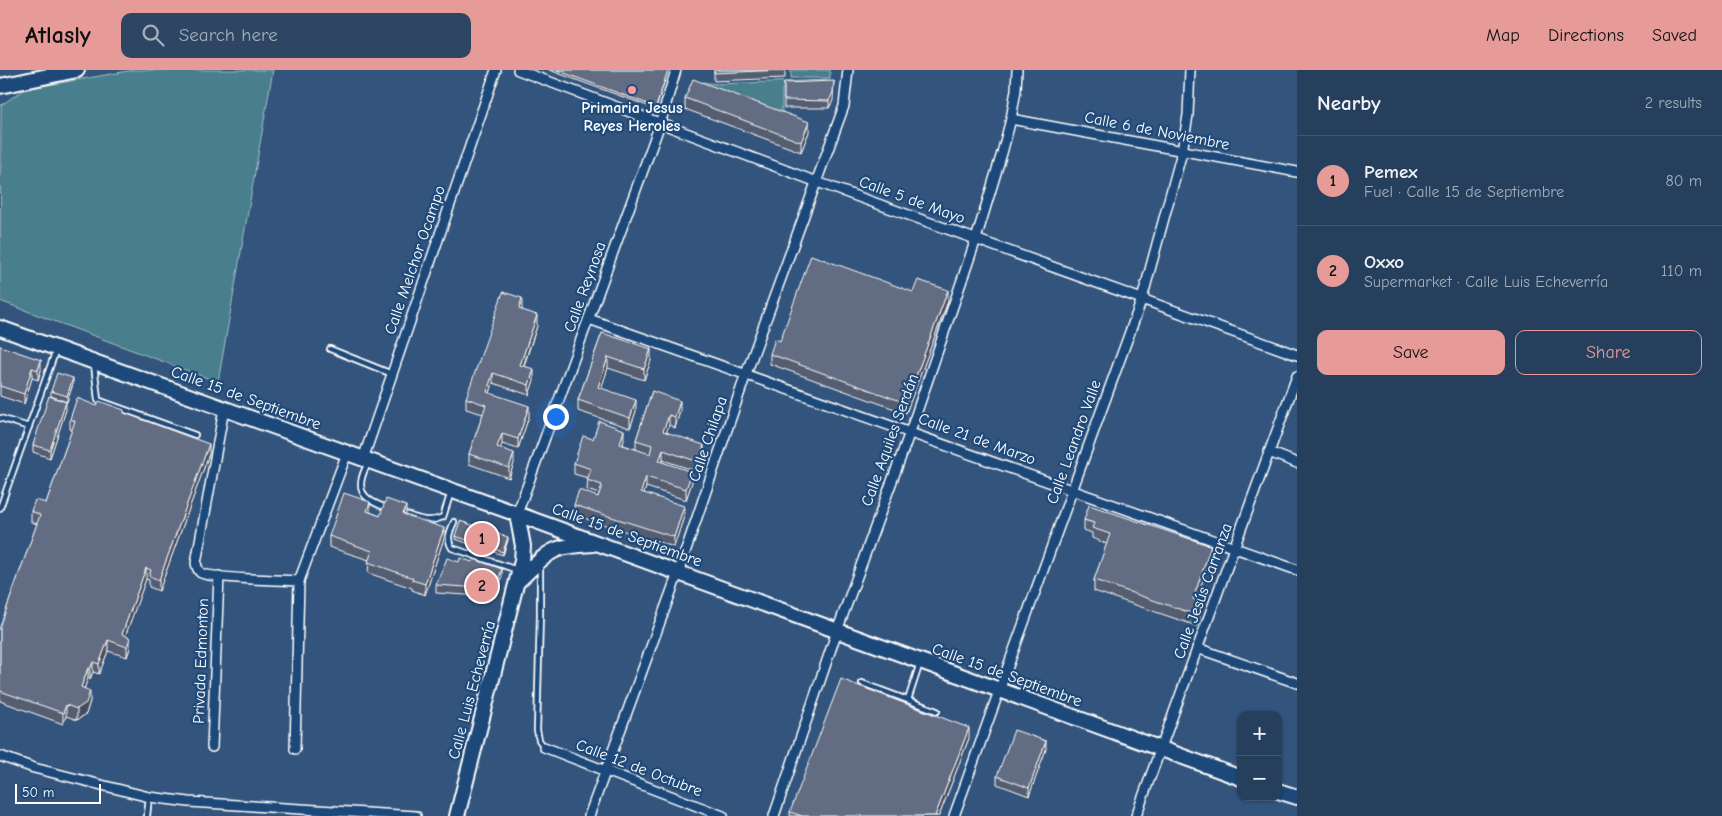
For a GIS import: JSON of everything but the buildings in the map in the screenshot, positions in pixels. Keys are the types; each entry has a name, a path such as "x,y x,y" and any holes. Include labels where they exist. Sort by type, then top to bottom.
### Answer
{"street":[{"path":"0,86 77,70"},
{"name":"Calle Melchor Ocampo","path":"366,460 392,374 496,70"},
{"name":"Calle 5 de Mayo","path":"518,70 817,182 1297,355"},
{"name":"Calle Reynosa","path":"517,514 660,124 676,70"},
{"name":"Calle Chilapa","path":"589,816 678,573 746,374 844,106 848,70"},
{"name":"Calle Aquiles Serdán","path":"774,816 837,631 910,432 976,239 1011,119 1017,70"},
{"name":"Calle Leandro Valle","path":"954,816 1142,299 1182,152 1188,115 1190,70"},
{"name":"Calle 6 de Noviembre","path":"1011,119 1297,172"},
{"name":"Calle 21 de Marzo","path":"589,318 1297,570"},
{"name":"Calle 15 de Septiembre","path":"0,328 452,490 1237,777"},
{"name":"Calle Jesús Carranza","path":"1136,816 1297,376"},
{"path":"224,409 196,563 197,570 203,574 219,576 299,582"},
{"path":"1269,452 1297,463"},
{"path":"295,749 299,582 346,453"},
{"name":"Calle Luis Echeverría","path":"458,816 519,576 523,546 517,514"},
{"path":"519,576 556,549 598,544"},
{"name":"Privada Edmonton","path":"212,747 219,576"},
{"path":"1198,648 1297,683"},
{"name":"Calle 12 de Octubre","path":"544,747 723,816"},
{"path":"0,756 34,768 149,797 189,802 416,816"},
{"path":"1282,792 1297,797"}],"lane":[{"path":"0,508 57,349"},
{"path":"330,349 392,374"},
{"path":"94,362 98,400 195,435"},
{"path":"0,418 29,427"},
{"path":"366,460 361,477 360,491 365,497 378,505 425,521 434,521 443,517 452,490"},
{"path":"454,522 448,542 452,548 519,576"},
{"path":"540,561 537,730 544,747"},
{"path":"908,700 920,662"},
{"path":"862,683 937,711"},
{"path":"147,816 149,797"}],"green space":[{"path":"134,70 273,70 218,382 0,301 1,105 25,89"},
{"path":"791,70 830,70 830,78 791,78"},
{"path":"829,80 828,88 782,89 782,119 699,90 703,82 716,84"}],"place":[{"name":"Primaria Jesus Reyes Heroles","path":"632,90"},
{"name":"Pemex","path":"482,539"},
{"name":"Oxxo","path":"482,586"}]}
